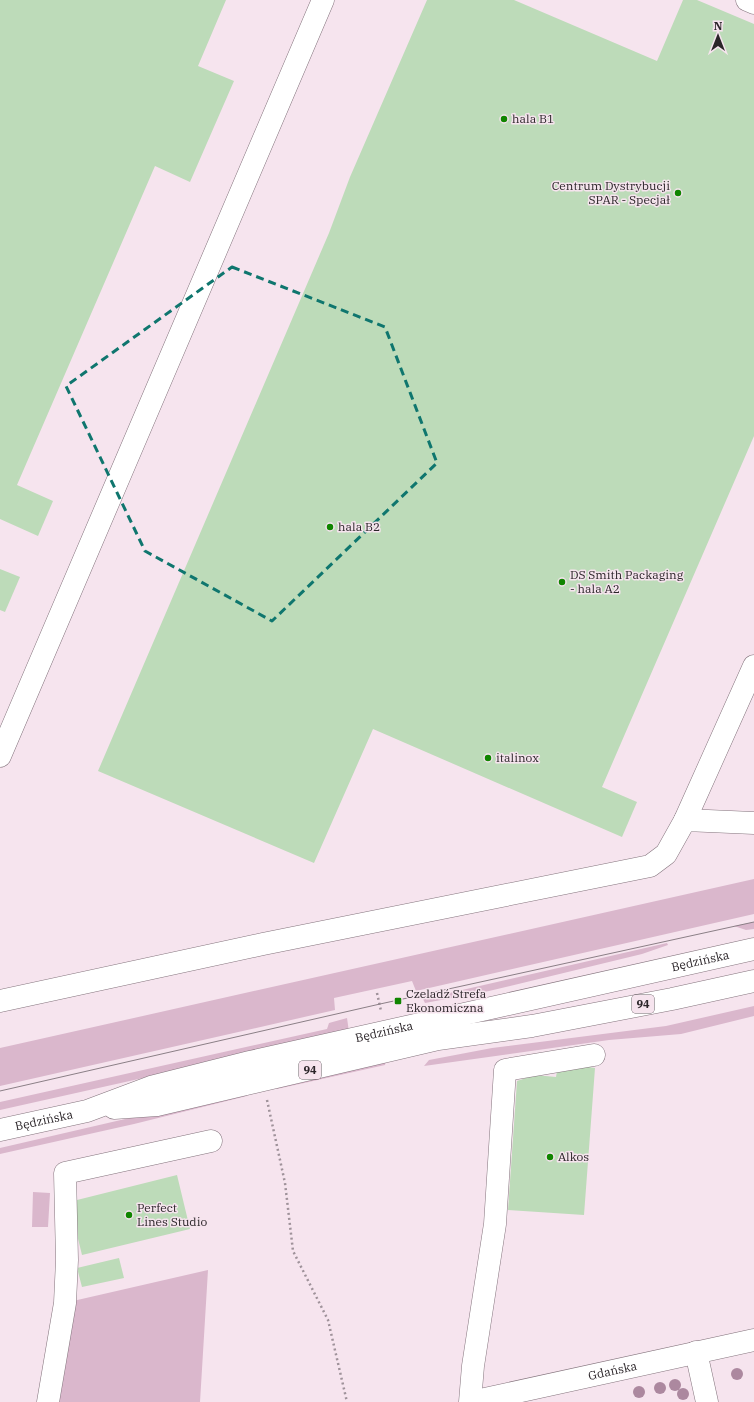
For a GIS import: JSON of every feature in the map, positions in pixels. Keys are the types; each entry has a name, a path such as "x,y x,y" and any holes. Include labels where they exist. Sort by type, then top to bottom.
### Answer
{"main road":[{"path":"0,756 323,0"},
{"path":"748,0 754,3"},
{"path":"0,1002 263,944 650,866 666,854 685,820 754,666"},
{"path":"685,820 754,823"},
{"name":"Będzińska","path":"0,1130 87,1110 151,1087 258,1061 754,949"},
{"name":"Będzińska","path":"87,1110 157,1105 438,1039 532,1026 672,999 754,981"},
{"path":"470,1402 473,1366 495,1224 505,1070 594,1054"},
{"path":"48,1402 65,1303 67,1260 65,1173 211,1140"},
{"name":"Gdańska","path":"470,1402 754,1340"},
{"path":"696,1352 707,1402"}],"path":[{"path":"263,1080 285,1183 293,1251 328,1320 347,1402"}],"highlighted area":[{"path":"232,267 385,327 437,463 272,621 145,551 66,386"}],"shaded area":[{"path":"754,879 754,914 416,991 412,981 334,998 335,1010 0,1086 0,1048"},
{"path":"754,922 754,929 746,930 734,926"},
{"path":"667,943 668,945 642,954 489,991 425,1003 423,999"},
{"path":"754,1006 754,1016 681,1034 609,1040 424,1066 429,1060 492,1048 666,1026"},
{"path":"347,1018 349,1032 0,1110 0,1102 327,1029 329,1023"},
{"path":"386,1060 385,1065 277,1089 275,1085"},
{"path":"246,1091 247,1096 134,1124 0,1154 0,1148"},
{"path":"33,1192 50,1193 48,1227 32,1227"},
{"path":"208,1270 200,1402 56,1402 73,1301"}],"building":[{"path":"0,0 226,0 198,66 234,81 190,182 155,166 17,485 53,501 38,536 0,519"},
{"path":"427,0 514,0 657,61 683,0 697,0 754,24 754,436 602,787 637,802 622,837 373,729 314,863 98,771 329,233 350,177"},
{"path":"0,569 20,577 5,612 0,610"},
{"name":"Alkos","path":"576,1065 595,1068 584,1215 508,1210 517,1081 535,1075 556,1077 557,1071"},
{"name":"Perfect Lines Studio","path":"177,1175 190,1229 82,1255 69,1202"},
{"path":"119,1258 124,1278 82,1287 77,1268"}],"tram line":[{"path":"0,1091 380,1004 754,922"}],"place":[{"name":"hala B1","path":"504,119"},
{"name":"Centrum Dystrybucji SPAR - Specjał","path":"678,193"},
{"name":"hala B2","path":"330,527"},
{"name":"DS Smith Packaging - hala A2","path":"562,582"},
{"name":"italinox","path":"488,758"},
{"name":"Czeladź Strefa Ekonomiczna","path":"398,1001"},
{"name":"Alkos","path":"550,1157"},
{"name":"Perfect Lines Studio","path":"129,1215"}]}
